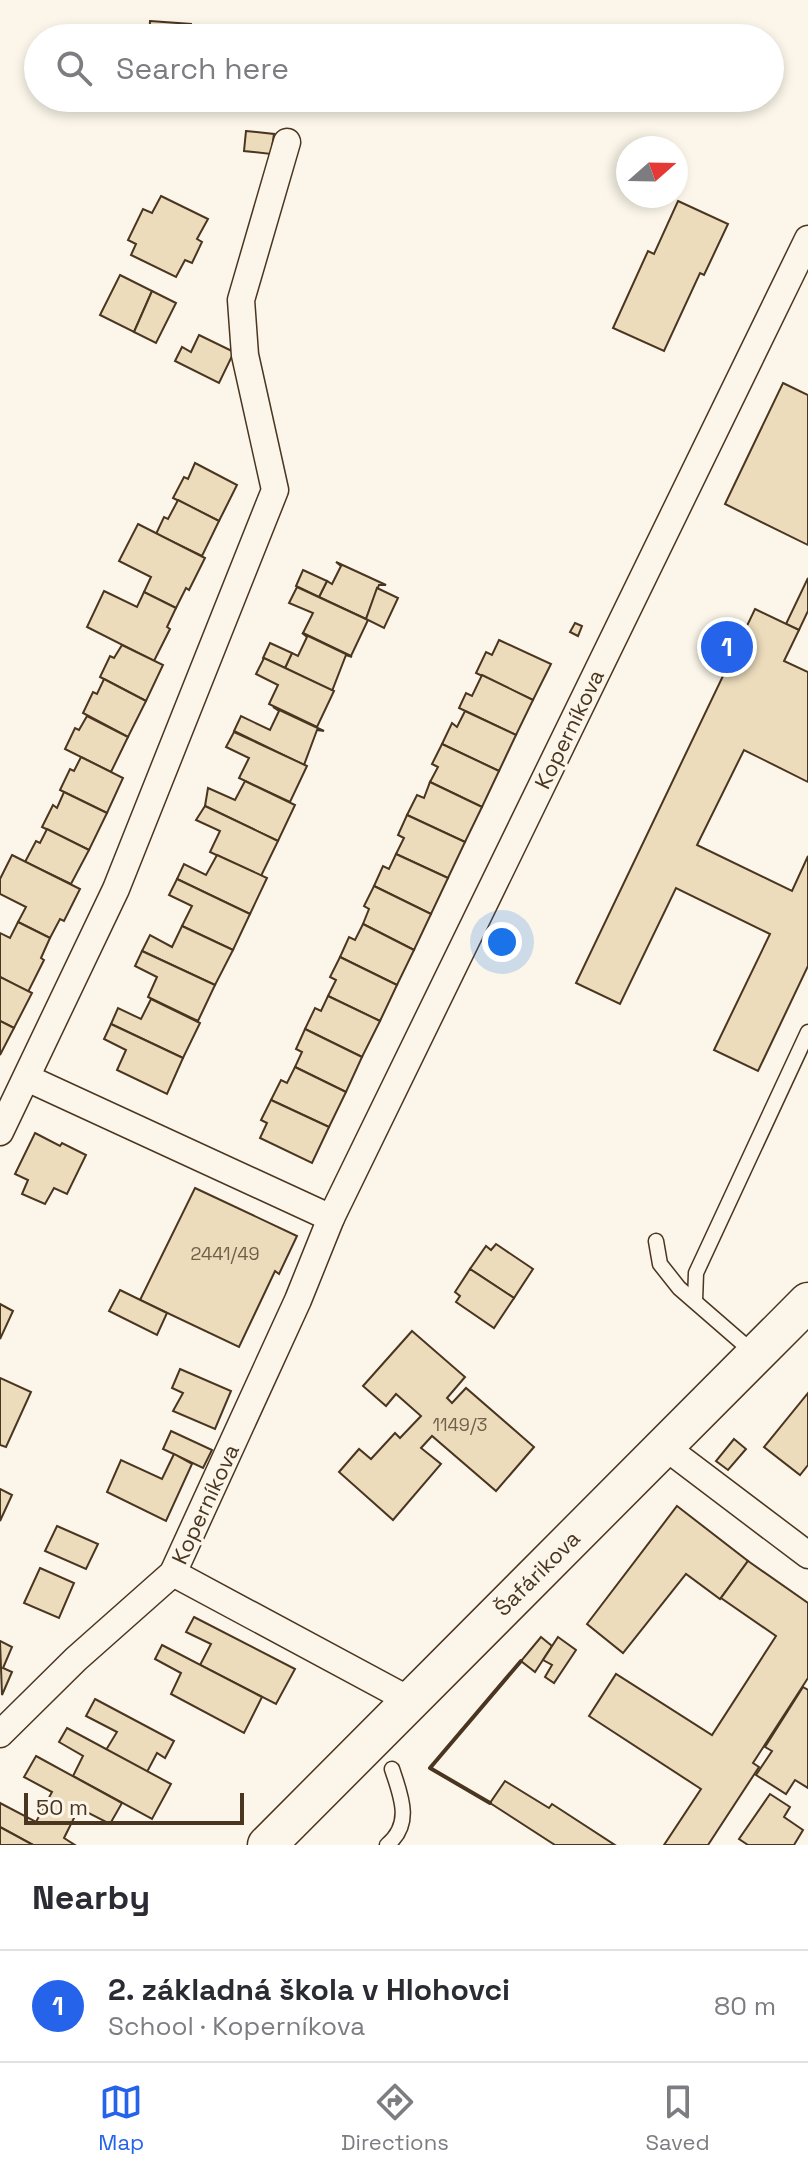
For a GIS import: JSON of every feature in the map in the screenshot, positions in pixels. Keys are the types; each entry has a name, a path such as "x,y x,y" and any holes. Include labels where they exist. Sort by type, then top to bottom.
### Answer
{"main road":[{"name":"Šafárikova","path":"267,1845 808,1302"}],"street":[{"path":"0,1132 116,889 275,490 245,355 241,300 287,142"},
{"name":"Koperníkova","path":"0,1734 76,1659 173,1573 298,1300 331,1218 808,239"},
{"path":"27,1078 331,1218"},
{"path":"664,1446 808,1555"},
{"path":"173,1573 411,1701"}],"lane":[{"path":"695,1301 696,1273 808,1032"},
{"path":"656,1241 660,1264 679,1288 756,1355"},
{"path":"387,1845 395,1839 403,1822 404,1806 392,1769"}],"building":[{"path":"150,21 191,24 150,24"},
{"path":"246,131 274,134 271,154 244,151"},
{"path":"161,196 208,219 197,239 202,242 192,263 185,260 176,277 131,255 136,244 128,240 143,209 152,213"},
{"path":"688,206 728,224 704,275 700,273 664,351 613,328 648,251 654,254 675,208"},
{"path":"120,275 152,291 134,332 100,315"},
{"path":"152,291 176,303 156,343 134,332"},
{"path":"199,335 234,352 219,383 175,361 182,347 191,352"},
{"path":"783,383 808,395 808,545 725,504"},
{"path":"195,463 237,485 219,521 173,498 184,477 188,479"},
{"path":"178,500 219,521 202,556 156,534 164,517 168,519"},
{"path":"138,524 205,558 176,608 144,592 151,577 119,561"},
{"path":"336,562 386,585 379,585 366,619 319,597 327,581 332,584 341,566"},
{"path":"303,570 327,581 319,597 296,586"},
{"path":"808,578 808,611 799,630 786,624"},
{"path":"297,587 368,620 351,656 303,633 313,613 289,603"},
{"path":"377,588 398,598 384,628 366,619"},
{"path":"104,591 137,607 144,592 176,608 167,627 170,629 154,661 87,627"},
{"path":"755,609 799,630 784,661 808,672 808,782 744,750 697,845 792,891 808,856 808,966 758,1071 714,1050 770,934 676,888 620,1004 576,983"},
{"path":"575,623 582,626 578,636 570,632"},
{"path":"302,633 352,657 346,655 332,691 285,668 292,653 298,656 307,637"},
{"path":"499,640 551,664 533,700 476,673 486,652 492,655"},
{"path":"270,643 292,653 285,668 263,658"},
{"path":"122,645 163,665 146,701 100,677 110,656 114,658"},
{"path":"264,658 334,691 317,727 269,704 278,685 256,674"},
{"path":"482,675 533,700 516,735 459,708 466,693 472,696"},
{"path":"104,679 146,701 128,737 83,713 93,692 97,694"},
{"path":"273,707 324,731 317,730 304,765 234,731 241,716 270,730 279,711"},
{"path":"465,711 516,735 499,771 442,744 452,723 457,727"},
{"path":"87,716 128,737 111,772 65,749 75,728 79,730"},
{"path":"234,732 307,766 290,802 239,778 249,758 226,747"},
{"path":"442,744 499,771 482,807 430,782 438,767 432,764"},
{"path":"81,757 123,778 107,813 60,790 70,769 74,771"},
{"path":"245,781 295,805 278,841 205,806 208,788 235,800"},
{"path":"430,782 482,807 465,842 407,815 417,795 424,798"},
{"path":"64,792 107,813 89,850 42,827 53,805 57,808"},
{"path":"205,806 278,841 261,876 210,852 220,831 196,820"},
{"path":"407,815 465,842 448,878 396,854 404,838 398,835"},
{"path":"47,829 89,850 71,884 25,862 36,841 40,843"},
{"path":"396,854 448,878 431,914 374,886 383,866 389,869"},
{"path":"12,855 80,889 64,921 60,919 50,938 18,922 26,907 0,894 0,879"},
{"path":"217,855 267,878 250,914 177,879 184,864 206,875"},
{"path":"177,879 250,914 233,950 182,926 192,906 169,895"},
{"path":"374,886 431,914 414,950 363,924 369,909 364,906"},
{"path":"18,922 50,938 41,958 44,960 28,992 0,977 0,933 10,938"},
{"path":"363,924 414,950 397,985 340,957 349,937 355,940"},
{"path":"182,926 233,950 215,985 142,951 150,935 172,947"},
{"path":"142,951 215,985 198,1021 148,997 157,977 135,966"},
{"path":"340,957 397,985 380,1021 328,996 336,980 330,977"},
{"path":"0,977 32,993 14,1028 0,1021"},
{"path":"328,996 380,1021 362,1057 305,1029 315,1008 321,1011"},
{"path":"151,999 200,1023 183,1058 111,1024 118,1008 141,1019"},
{"path":"0,1021 14,1028 0,1055"},
{"path":"111,1024 183,1058 167,1094 117,1070 126,1050 104,1039"},
{"path":"305,1029 362,1057 346,1092 295,1067 302,1052 296,1049"},
{"path":"295,1067 346,1092 329,1127 271,1100 281,1080 287,1083"},
{"path":"271,1100 329,1127 312,1163 260,1138 267,1123 261,1120"},
{"path":"35,1133 86,1155 67,1194 54,1188 45,1204 22,1194 28,1180 15,1174"},
{"path":"195,1188 297,1236 279,1274 275,1271 239,1347 140,1300"},
{"path":"496,1244 533,1269 514,1298 470,1269 486,1246 491,1250"},
{"path":"470,1269 514,1298 494,1328 456,1302 460,1296 455,1292"},
{"path":"120,1290 167,1313 157,1335 109,1311"},
{"path":"0,1304 13,1311 0,1339"},
{"path":"412,1331 465,1377 447,1398 452,1403 466,1388 534,1447 496,1491 432,1436 421,1448 441,1464 393,1520 339,1472 359,1449 371,1459 395,1433 400,1438 421,1416 396,1394 386,1406 363,1386"},
{"path":"180,1369 231,1391 215,1429 173,1411 183,1393 172,1388"},
{"path":"0,1378 31,1392 6,1447 0,1445"},
{"path":"808,1393 808,1465 800,1475 764,1447"},
{"path":"171,1431 212,1450 203,1468 163,1449"},
{"path":"734,1439 746,1449 728,1470 716,1461"},
{"path":"174,1454 192,1464 166,1521 107,1492 121,1460 162,1479"},
{"path":"0,1489 12,1495 0,1521"},
{"path":"677,1506 748,1561 720,1599 686,1574 623,1653 587,1624"},
{"path":"57,1526 98,1544 86,1569 45,1551"},
{"path":"748,1561 808,1603 808,1678 753,1763 759,1767 708,1845 664,1845 701,1789 589,1716 616,1674 712,1735 776,1636 721,1598"},
{"path":"40,1568 74,1583 59,1618 24,1603"},
{"path":"194,1617 295,1669 276,1704 200,1665 211,1644 186,1632"},
{"path":"541,1637 552,1646 535,1672 521,1661"},
{"path":"558,1637 576,1650 554,1683 545,1677 552,1665 543,1660"},
{"path":"0,1641 12,1647 3,1668 12,1672 2,1695"},
{"path":"162,1645 262,1697 244,1733 171,1694 181,1673 155,1659"},
{"path":"803,1687 808,1690 808,1788 795,1780 786,1794 756,1775 772,1751 765,1747"},
{"path":"95,1699 174,1741 165,1758 157,1753 147,1772 106,1750 117,1732 86,1716"},
{"path":"67,1728 171,1784 152,1819 73,1776 83,1756 59,1742"},
{"path":"36,1756 122,1803 110,1824 79,1808 64,1838 75,1845 33,1845 0,1827 0,1803 36,1822 52,1792 24,1777"},
{"path":"505,1781 549,1808 552,1804 615,1845 555,1845 490,1803"},
{"path":"770,1794 790,1807 784,1817 803,1830 794,1845 748,1845 739,1839"},
{"path":"0,1827 33,1845 0,1845"}],"wall":[{"path":"490,1803 430,1768 521,1661"}],"place":[{"name":"2. základná škola v Hlohovci","path":"727,647"}]}
